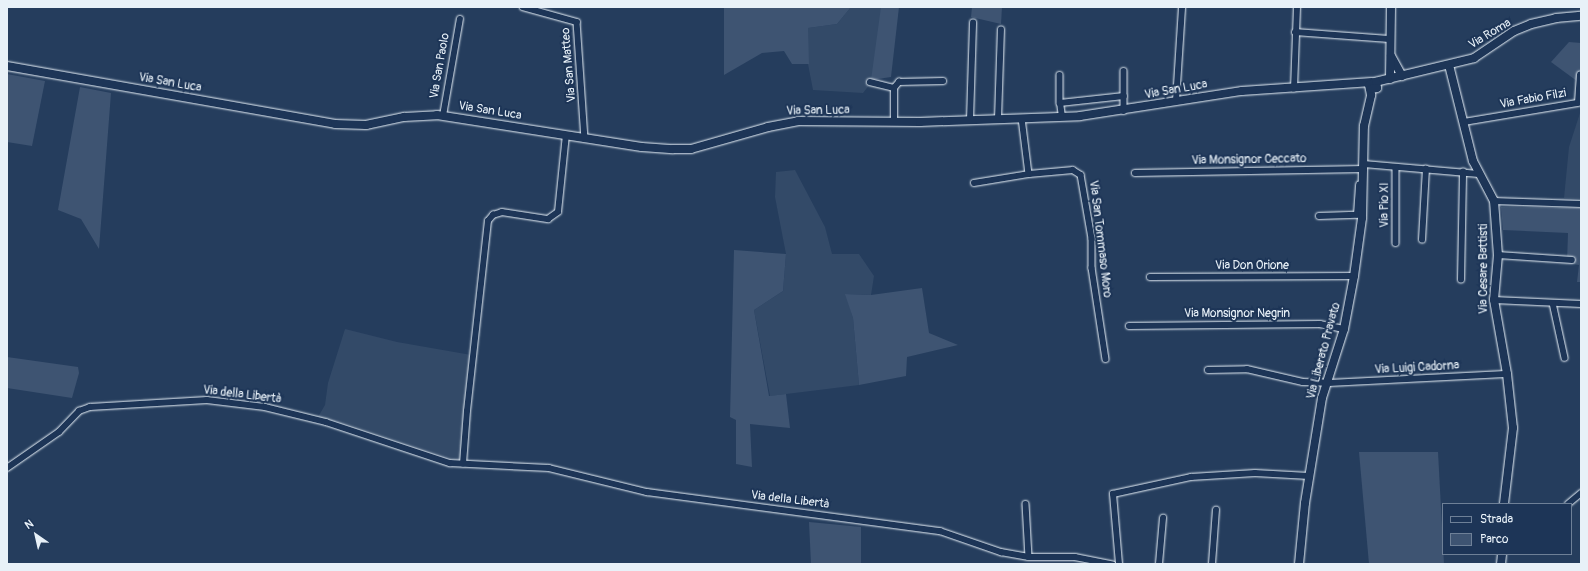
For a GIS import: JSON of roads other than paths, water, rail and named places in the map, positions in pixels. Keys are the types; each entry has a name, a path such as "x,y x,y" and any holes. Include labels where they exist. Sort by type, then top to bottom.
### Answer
{"street":[{"name":"Via San Matteo","path":"523,7 577,22 585,139"},
{"path":"1176,101 1182,7"},
{"path":"1294,89 1297,7"},
{"path":"1389,79 1391,7"},
{"name":"Via Roma","path":"1373,87 1389,79 1474,58 1514,32 1531,24 1556,18 1581,16"},
{"name":"Via San Paolo","path":"443,116 460,19"},
{"path":"970,120 973,23"},
{"path":"998,119 1001,30"},
{"path":"1296,32 1389,39"},
{"path":"1390,54 1402,76"},
{"name":"Via Cesare Battisti","path":"1449,65 1473,161 1494,201 1498,255 1494,300 1507,374 1513,428 1504,503"},
{"name":"Via San Luca","path":"7,66 335,124 366,125 404,117 443,116 642,148 691,149 783,123 1062,117 1124,111 1242,91 1358,84 1373,87"},
{"path":"1124,70 1124,111"},
{"path":"1060,75 1060,103 1062,117"},
{"name":"Via Fabio Filzi","path":"1464,122 1578,103 1580,75"},
{"path":"894,121 894,88 898,82 943,81"},
{"path":"870,82 894,88"},
{"name":"Via Liberato Pravato","path":"1299,564 1309,476 1322,398 1344,329 1354,276 1362,218 1364,126 1373,87"},
{"path":"1060,103 1124,96"},
{"path":"1022,118 1029,174"},
{"path":"463,464 467,411 488,221 493,215 502,212 548,218 558,212 566,135"},
{"path":"1319,216 1357,214 1363,167"},
{"name":"Via Monsignor Ceccato","path":"1134,173 1396,167 1479,174"},
{"name":"Via Pio XI","path":"1396,167 1396,243"},
{"path":"1422,240 1426,169"},
{"name":"Via San Tommaso Moro","path":"974,183 1029,174 1073,170 1081,175 1092,239 1092,268 1106,359"},
{"path":"1460,280 1463,172"},
{"path":"1494,201 1581,204"},
{"path":"1498,255 1572,260"},
{"name":"Via Don Orione","path":"1150,277 1354,276"},
{"path":"1494,300 1581,304"},
{"path":"1553,303 1565,358"},
{"name":"Via Monsignor Negrin","path":"1130,326 1320,324 1344,329"},
{"name":"Via Luigi Cadorna","path":"1208,370 1247,369 1303,382 1327,383 1507,374"},
{"name":"Via della Libertà","path":"7,468 59,432 79,411 90,407 207,400 265,407 318,420 450,463 549,468 646,492 940,531 1001,552 1029,557 1075,557 1112,564"},
{"path":"1119,564 1113,494 1191,477 1256,473 1309,476"},
{"path":"1569,503 1581,493"},
{"path":"1026,504 1029,557"},
{"path":"1212,564 1216,510"},
{"path":"1159,564 1164,518"},
{"path":"1075,557 1075,564"}]}
